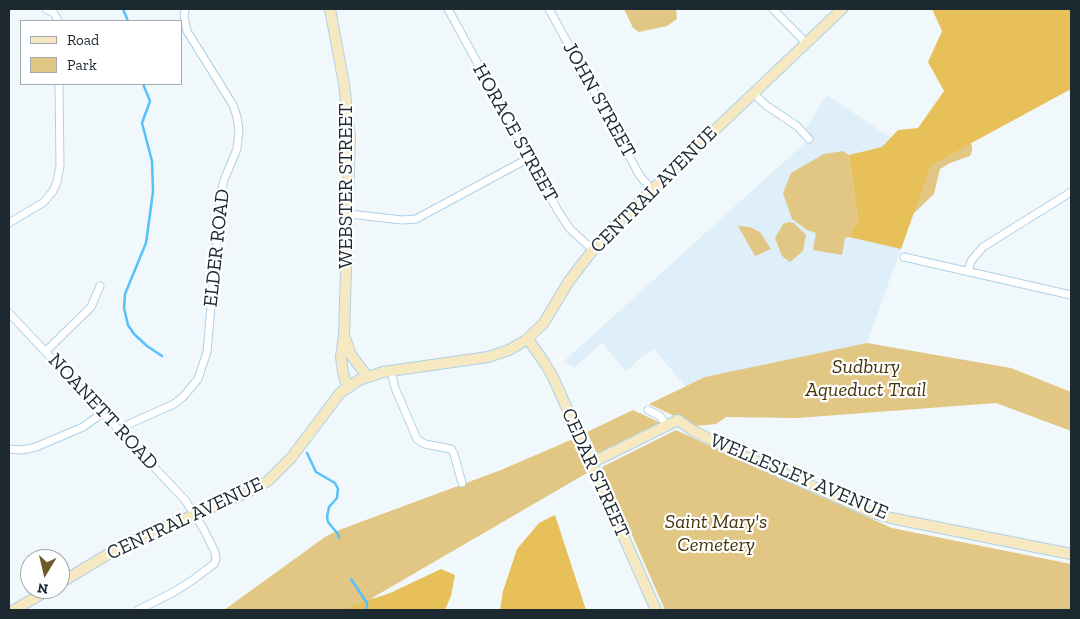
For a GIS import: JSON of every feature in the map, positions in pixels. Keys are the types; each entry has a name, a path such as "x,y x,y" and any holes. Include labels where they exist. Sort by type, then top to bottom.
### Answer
{"street":[{"path":"46,9 54,13 58,20"},
{"name":"ELDER ROAD","path":"120,430 132,422 174,404 183,397 198,379 207,352 221,192 237,149 239,130 233,105 187,31 184,17 185,9"},
{"name":"WEBSTER STREET","path":"330,9 341,63 348,113 350,156 344,335 341,361 347,387"},
{"name":"HORACE STREET","path":"448,9 566,223 593,250"},
{"name":"JOHN STREET","path":"549,9 640,176 652,190"},
{"path":"773,9 806,43"},
{"name":"CENTRAL AVENUE","path":"70,577 125,544 248,492 273,477 286,464 340,393 367,376 488,357 509,350 528,339 543,324 570,281 614,226 842,9"},
{"path":"9,223 44,202 56,187 60,166 59,85"},
{"path":"753,94 809,138"},
{"path":"349,214 402,220 416,219 529,158"},
{"path":"968,272 971,261 983,247 1071,192"},
{"path":"904,257 1071,295"},
{"path":"46,351 91,307 100,286"},
{"name":"NOANETT ROAD","path":"9,313 185,500 216,552 215,562 178,589 138,610"},
{"name":"WEBSTER STREET","path":"344,335 351,355 367,376"},
{"name":"CEDAR STREET","path":"528,339 550,371 656,610"},
{"path":"391,371 395,388 416,439 425,444 451,449 462,482"},
{"path":"591,463 666,425 660,416 648,410"},
{"path":"9,448 22,450 36,447 83,427 104,412"},
{"name":"WELLESLEY AVENUE","path":"666,425 678,420 692,430 744,456 873,513 1071,554"},
{"path":"14,610 33,599"}],"shaded area":[{"path":"932,9 1070,9 1071,89 931,165 901,249 849,237 858,220 849,155 882,147 898,130 918,128 944,91 928,62 942,31"},
{"path":"827,95 931,165 867,343 867,412 798,418 726,417 716,424 655,350 644,355 626,371 602,343 574,368 564,361 807,141 807,126"},
{"path":"555,515 586,610 500,610 503,591 517,549 539,523"},
{"path":"441,569 455,575 451,596 445,610 341,610 390,593"}],"green space":[{"path":"624,9 676,9 677,19 667,26 639,32 633,28"},
{"path":"969,140 972,146 970,156 950,163 940,169 934,194 912,215 914,176"},
{"path":"843,151 849,155 858,220 849,237 845,238 842,255 813,250 816,233 807,230 792,219 783,193 791,173 824,154"},
{"path":"794,223 806,235 803,251 790,262 782,256 775,238 783,224"},
{"path":"738,226 750,227 760,232 771,249 755,256"},
{"name":"Sudbury Aqueduct Trail","path":"867,343 1011,368 1071,392 1071,431 996,403 798,418 726,417 716,424 695,426 649,404 705,377"},
{"path":"633,410 661,423 601,453 596,452 587,432"},
{"name":"Saint Mary's Cemetery","path":"676,430 892,528 1071,564 1071,610 665,610 602,467"},
{"path":"573,439 587,473 372,598 378,600 341,610 224,610 325,537 339,530 501,470"}],"waterway":[{"path":"123,9 128,20"},
{"path":"143,85 150,101 142,123 152,161 153,192 146,243 125,294 124,308 128,325 134,334 162,356"},
{"path":"307,453 316,472 335,483 338,489 337,498 329,507 327,517 328,522 339,538"},
{"path":"351,579 367,603 367,610"}]}
